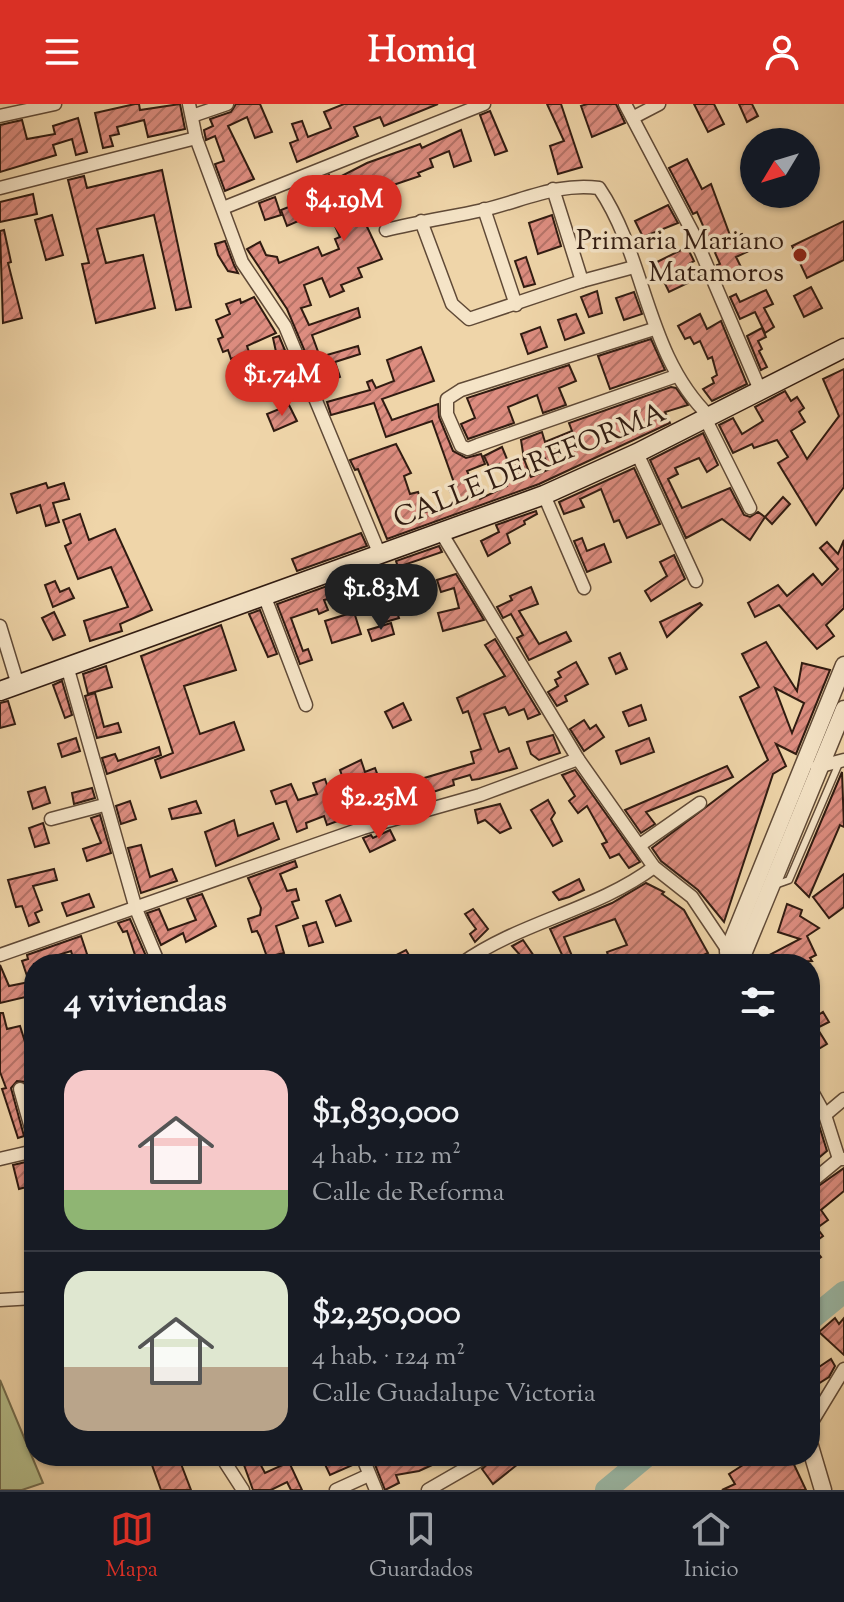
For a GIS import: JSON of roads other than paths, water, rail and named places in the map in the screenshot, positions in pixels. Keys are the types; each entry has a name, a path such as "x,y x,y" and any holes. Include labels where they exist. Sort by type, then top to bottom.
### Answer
{"main road":[{"name":"CALLE DE REFORMA","path":"9,688 544,495 637,453 844,348"}],"street":[{"path":"6,111 55,104"},
{"path":"227,104 191,110 196,138 242,262 285,326 380,555"},
{"path":"223,208 484,104"},
{"path":"625,104 693,233 760,390"},
{"path":"634,117 659,104"},
{"path":"0,188 196,138"},
{"path":"386,230 484,209 553,189 599,188 634,267 654,329 676,376 708,418 750,508"},
{"path":"553,189 582,281"},
{"path":"484,209 516,305"},
{"path":"421,221 430,253 460,313 469,319 634,267"},
{"path":"654,329 461,390 447,399 447,414 461,446 468,449 676,376"},
{"path":"637,453 696,581"},
{"path":"544,495 584,588"},
{"path":"442,534 578,759 654,867 692,897 729,954"},
{"path":"264,595 306,705"},
{"path":"0,626 9,688"},
{"path":"737,954 771,886 814,766 844,665"},
{"path":"67,666 104,805 136,909 155,954"},
{"path":"736,954 814,766 844,709"},
{"path":"0,955 363,828 480,795 578,759"},
{"path":"814,766 842,761"},
{"path":"640,845 700,803"},
{"path":"51,819 104,805"},
{"path":"481,954 609,893 654,867"},
{"path":"20,1089 24,1103"},
{"path":"825,1115 844,1099"},
{"path":"820,1106 841,1159 820,1175"},
{"path":"0,1159 24,1153"},
{"path":"0,1300 24,1299"},
{"path":"820,1409 844,1369"},
{"path":"227,1466 243,1490"},
{"path":"366,1466 376,1490"},
{"path":"428,1490 462,1466"},
{"path":"816,1466 823,1490"},
{"path":"336,1490 369,1475"}],"lane":[{"path":"771,886 789,880 842,761"}],"waterway":[{"path":"820,1312 844,1292"},
{"path":"606,1490 635,1466"}],"place":[{"name":"Primaria Mariano Matamoros","path":"800,255"}]}
